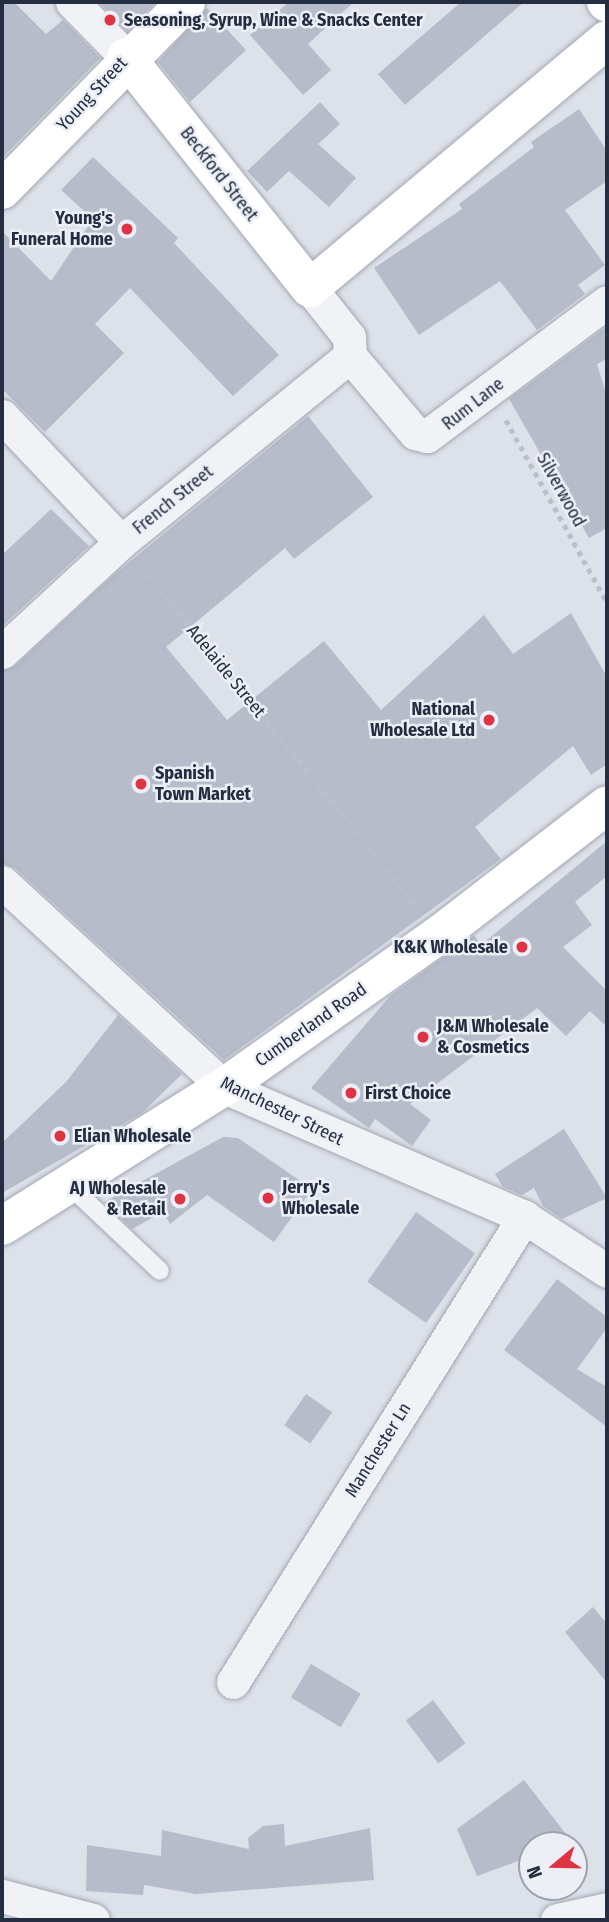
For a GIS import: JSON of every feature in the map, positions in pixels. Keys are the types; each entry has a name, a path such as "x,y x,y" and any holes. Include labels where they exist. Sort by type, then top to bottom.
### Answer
{"street":[{"name":"Beckford Street","path":"72,2 127,57 349,337 351,356"},
{"name":"Young Street","path":"2,190 127,57 186,2"},
{"path":"310,288 607,40"},
{"name":"Rum Lane","path":"351,356 415,433 437,432 607,302"},
{"name":"French Street","path":"2,652 121,542 351,356"},
{"path":"2,416 121,542"},
{"name":"Cumberland Road","path":"2,1226 71,1187 224,1087 439,935 607,805"},
{"name":"Manchester Street","path":"2,882 224,1087 524,1217 607,1271"},
{"name":"Manchester Ln","path":"233,1682 524,1217"},
{"path":"2,1896 93,1920"},
{"path":"557,1920 600,1914"}],"lane":[{"path":"71,1187 160,1271"}],"path":[{"name":"Silverwood","path":"490,391 607,602"},
{"name":"Adelaide Street","path":"121,542 439,935"}],"building":[{"path":"2,2 14,2 46,34 63,20 100,58 2,158"},
{"path":"99,2 156,2 127,31"},
{"path":"289,2 354,2 308,44 331,70 303,95 250,35"},
{"path":"461,2 524,2 405,105 378,74"},
{"path":"207,8 246,50 190,102 158,62"},
{"path":"320,102 340,124 318,144 356,178 329,207 289,171 267,192 247,171"},
{"path":"579,109 607,151 607,181 565,210 605,265 578,285 585,294 537,330 500,281 419,335 374,268 462,209 459,204 534,147 531,142"},
{"path":"93,157 178,238 174,243 279,355 233,396 130,288 95,324 124,353 45,432 2,389 2,231 51,281 93,219 61,190"},
{"path":"606,327 607,359 597,364 607,397 607,528 589,538 509,399"},
{"path":"308,416 373,497 294,559 285,548 166,647 227,720 324,641 381,710 484,615 513,654 571,613 607,677 607,764 591,775 573,746 475,827 501,859 224,1060 15,868 2,863 2,671 15,666 116,573"},
{"path":"51,509 89,546 2,626 2,555"},
{"path":"607,841 607,876 575,902 592,925 563,947 607,991 607,1027 590,1011 566,1036 537,1008 410,1104 431,1120 412,1146 375,1119 369,1128 311,1088 390,996 474,935 481,945"},
{"path":"118,1015 182,1074 142,1113 2,1193 2,1143 66,1082"},
{"path":"564,1129 607,1198 562,1219 543,1206 534,1188 522,1195 503,1187 495,1174"},
{"path":"223,1137 238,1138 312,1189 274,1242 207,1195 170,1224 163,1212 132,1229 104,1202"},
{"path":"416,1212 475,1253 426,1323 367,1282"},
{"path":"557,1279 607,1317 607,1328 577,1369 607,1387 607,1427 504,1350"},
{"path":"306,1394 332,1412 310,1443 284,1425"},
{"path":"593,1607 607,1624 607,1683 565,1632"},
{"path":"311,1664 361,1694 341,1727 291,1697"},
{"path":"433,1700 465,1743 438,1764 406,1720"},
{"path":"524,1780 564,1831 518,1831 518,1861 477,1876 457,1829"},
{"path":"284,1824 285,1846 370,1828 374,1880 196,1894 144,1885 143,1895 86,1891 87,1845 161,1856 162,1830 249,1849 248,1838 263,1826"}],"place":[{"name":"Seasoning, Syrup, Wine & Snacks Center","path":"110,20"},
{"name":"Young's Funeral Home","path":"127,229"},
{"name":"National Wholesale Ltd","path":"489,720"},
{"name":"Spanish Town Market","path":"141,784"},
{"name":"K&K Wholesale","path":"522,947"},
{"name":"J&M Wholesale & Cosmetics","path":"423,1037"},
{"name":"First Choice","path":"351,1093"},
{"name":"Elian Wholesale","path":"60,1136"},
{"name":"Jerry's Wholesale","path":"268,1198"},
{"name":"AJ Wholesale & Retail","path":"180,1199"}]}
